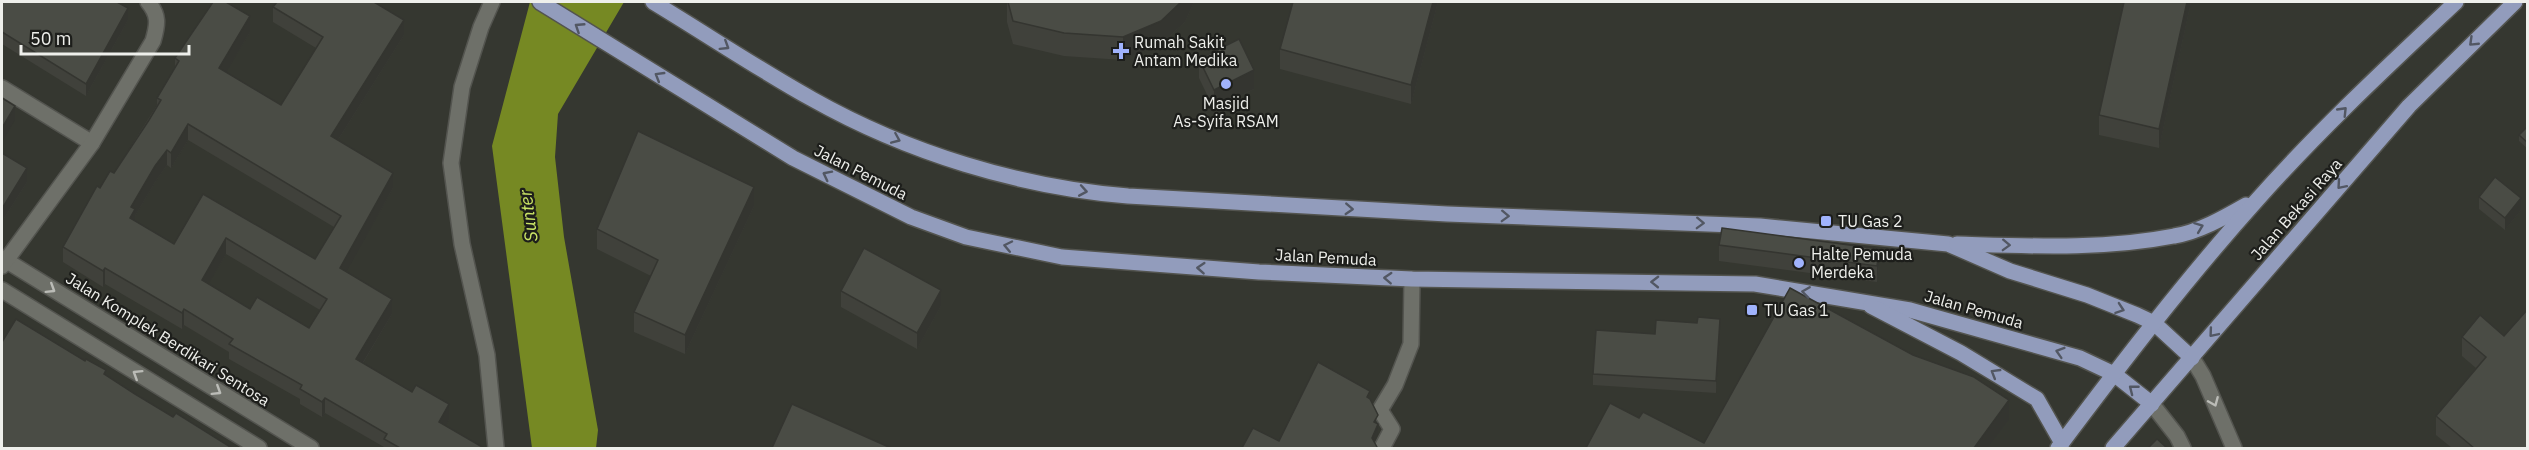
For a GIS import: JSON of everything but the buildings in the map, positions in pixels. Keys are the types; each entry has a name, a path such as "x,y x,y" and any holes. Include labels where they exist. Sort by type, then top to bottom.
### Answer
{"main road":[{"name":"Jalan Pemuda","path":"540,2 793,158 911,217 966,237 1062,258 1259,272 1413,279 1734,283 1858,299 1971,326 2080,358 2114,374 2152,404"},
{"name":"Jalan Bekasi Raya","path":"2060,446 2154,323 2259,198 2377,76 2456,2"},
{"name":"Jalan Bekasi Raya","path":"2113,448 2409,106 2515,2"},
{"path":"655,3 814,100 887,135 930,153 1012,177 1089,193 1436,214 1760,225 1948,244 2051,247 2176,236 2223,218 2259,198"},
{"path":"1948,244 2010,271 2087,295 2154,323 2192,358"},
{"path":"1858,299 1961,353 2037,399 2060,446"}],"street":[{"name":"Jalan Komplek Berdikari Sentosa","path":"148,2 156,11 158,25 153,41 92,143 3,262 311,448"},
{"path":"492,2 480,27 462,87 451,163 462,244 487,355 496,448"},
{"path":"2,88 92,143"},
{"path":"1382,448 1392,429 1380,410 1395,385 1411,344 1413,279"},
{"path":"2,290 259,448"},
{"path":"2192,358 2203,376 2234,448"},
{"path":"2152,404 2183,448"}],"water":[{"name":"Sunter","path":"530,2 624,2 558,114 555,157 564,237 598,430 596,448 532,448 492,146"}],"place":[{"name":"Rumah Sakit Antam Medika","path":"1121,51"},
{"name":"Masjid As-Syifa RSAM","path":"1226,84"},
{"name":"TU Gas 2","path":"1826,221"},
{"name":"Halte Pemuda Merdeka","path":"1799,263"},
{"name":"TU Gas 1","path":"1752,310"}]}
